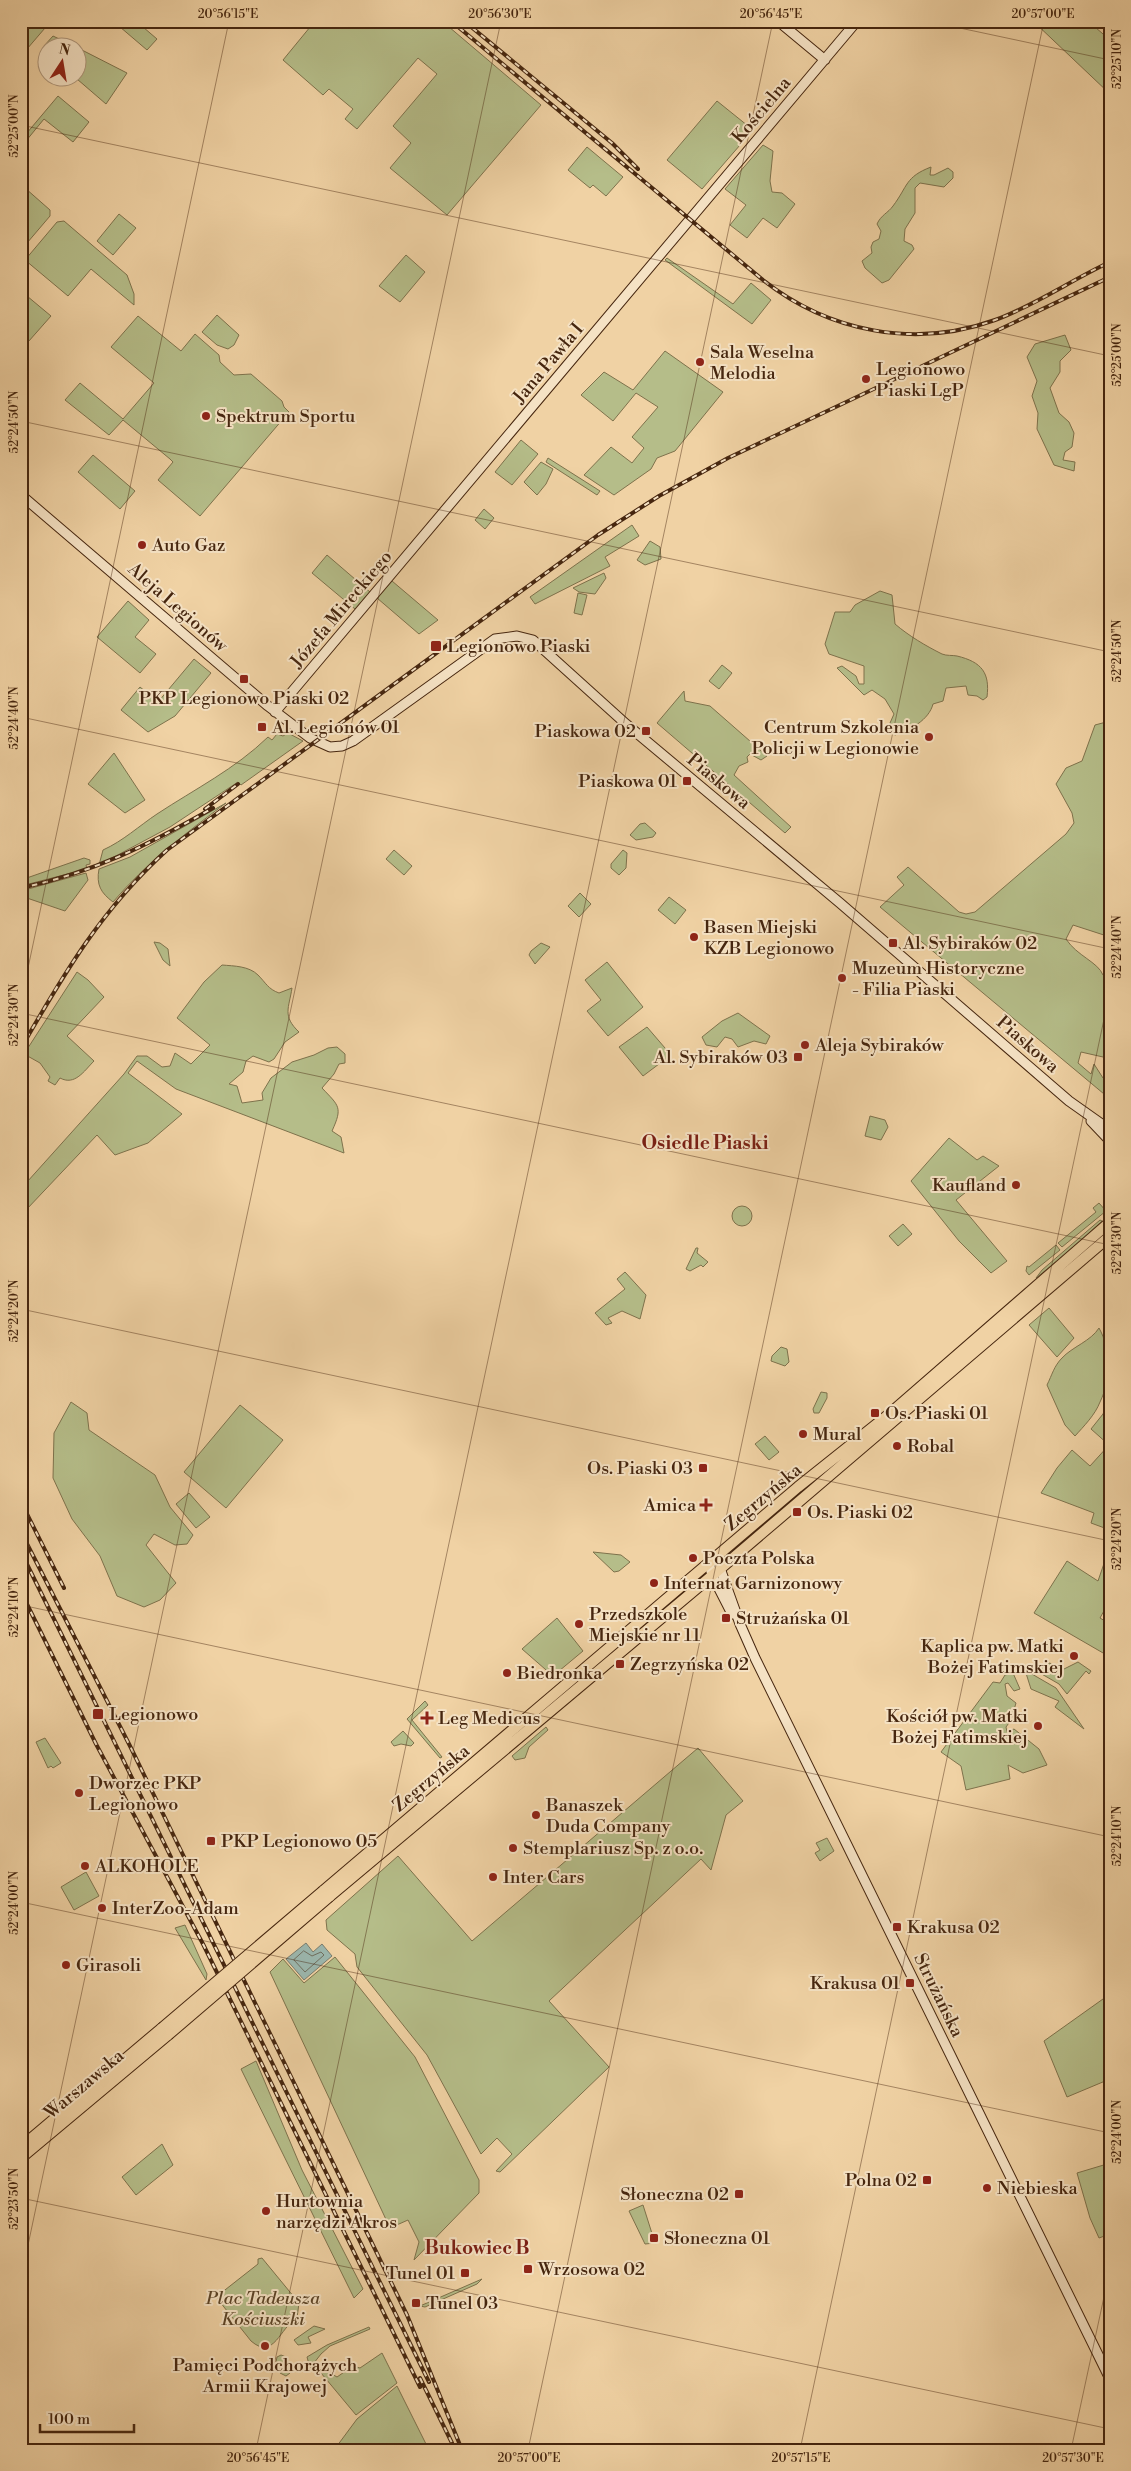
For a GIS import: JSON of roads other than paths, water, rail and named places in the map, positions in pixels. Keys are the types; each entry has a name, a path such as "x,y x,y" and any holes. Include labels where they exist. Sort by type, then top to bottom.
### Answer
{"main road":[{"name":"Zegrzyńska","path":"165,2031 712,1560 798,1487 901,1404 1110,1222"},
{"name":"Zegrzyńska","path":"326,1894 716,1572 1110,1236"},
{"name":"Warszawska","path":"21,2146 165,2031"},
{"name":"Warszawska","path":"21,2158 165,2031"}],"street":[{"path":"778,21 825,60"},
{"name":"Kościelna","path":"691,221 857,21"},
{"name":"Jana Pawła I","path":"432,526 691,221"},
{"name":"Aleja Legionów","path":"21,494 275,712 314,742"},
{"name":"Józefa Mireckiego","path":"275,712 432,526"},
{"name":"Piaskowa","path":"314,742 336,747 353,741 495,638 517,636 533,640 626,724 840,903 1081,1110 1110,1130"},
{"name":"Piaskowa","path":"1081,1110 1110,1141"},
{"name":"Strużańska","path":"712,1560 740,1624 1110,2379"}],"water":[{"path":"306,1943 313,1952 322,1944 332,1956 304,1980 286,1959"}],"railway":[{"path":"451,21 763,280 789,298 816,312 844,323 904,334 965,329 1010,314 1110,262"},
{"path":"464,21 612,143 638,169"},
{"path":"21,1048 53,993 103,919 167,850 598,535 659,496 728,458 1110,277"},
{"path":"205,809 238,784"},
{"path":"21,888 73,874 120,856 166,834 213,808"},
{"path":"21,1502 64,1588"},
{"path":"21,1532 130,1746 407,2315 462,2450"},
{"path":"21,1552 429,2382"},
{"path":"21,1592 96,1744 203,1944 420,2387"},
{"path":"420,2378 452,2443"}],"place":[{"name":"Sala Weselna Melodia","path":"700,362"},
{"name":"Legionowo Piaski LgP","path":"866,379"},
{"name":"Spektrum Sportu","path":"206,416"},
{"name":"Auto Gaz","path":"142,545"},
{"name":"Legionowo Piaski","path":"436,646"},
{"name":"PKP Legionowo Piaski 02","path":"244,679"},
{"name":"Al. Legionów 01","path":"262,727"},
{"name":"Piaskowa 02","path":"646,731"},
{"name":"Centrum Szkolenia Policji w Legionowie","path":"929,737"},
{"name":"Piaskowa 01","path":"687,781"},
{"name":"Basen Miejski KZB Legionowo","path":"694,937"},
{"name":"Al. Sybiraków 02","path":"893,943"},
{"name":"Muzeum Historyczne - Filia Piaski","path":"842,978"},
{"name":"Aleja Sybiraków","path":"805,1045"},
{"name":"Al. Sybiraków 03","path":"798,1057"},
{"name":"Kaufland","path":"1016,1185"},
{"name":"Os. Piaski 01","path":"875,1413"},
{"name":"Mural","path":"803,1434"},
{"name":"Robal","path":"897,1446"},
{"name":"Os. Piaski 03","path":"703,1468"},
{"name":"Amica","path":"706,1505"},
{"name":"Os. Piaski 02","path":"797,1512"},
{"name":"Poczta Polska","path":"693,1558"},
{"name":"Internat Garnizonowy","path":"654,1583"},
{"name":"Strużańska 01","path":"726,1618"},
{"name":"Przedszkole Miejskie nr 11","path":"579,1624"},
{"name":"Kaplica pw. Matki Bożej Fatimskiej","path":"1074,1656"},
{"name":"Zegrzyńska 02","path":"620,1664"},
{"name":"Biedronka","path":"507,1673"},
{"name":"Legionowo","path":"98,1714"},
{"name":"Leg Medicus","path":"427,1718"},
{"name":"Kościół pw. Matki Bożej Fatimskiej","path":"1038,1726"},
{"name":"Dworzec PKP Legionowo","path":"79,1793"},
{"name":"Banaszek Duda Company","path":"536,1815"},
{"name":"PKP Legionowo 05","path":"211,1841"},
{"name":"Stemplariusz Sp. z o.o.","path":"513,1848"},
{"name":"ALKOHOLE","path":"85,1866"},
{"name":"Inter Cars","path":"493,1877"},
{"name":"InterZoo-Adam","path":"102,1908"},
{"name":"Krakusa 02","path":"897,1927"},
{"name":"Girasoli","path":"66,1965"},
{"name":"Krakusa 01","path":"910,1983"},
{"name":"Polna 02","path":"927,2180"},
{"name":"Niebieska","path":"987,2188"},
{"name":"Słoneczna 02","path":"739,2194"},
{"name":"Hurtownia narzędzi Akros","path":"266,2211"},
{"name":"Słoneczna 01","path":"654,2238"},
{"name":"Wrzosowa 02","path":"528,2269"},
{"name":"Tunel 01","path":"465,2273"},
{"name":"Tunel 03","path":"416,2303"},
{"name":"Pamięci Podchorążych Armii Krajowej","path":"265,2346"}],"district":[{"name":"Osiedle Piaski","path":"705,1142"},
{"name":"Bukowiec B","path":"477,2247"}],"park label":[{"name":"Plac Tadeusza Kościuszki","path":"263,2308"}]}
